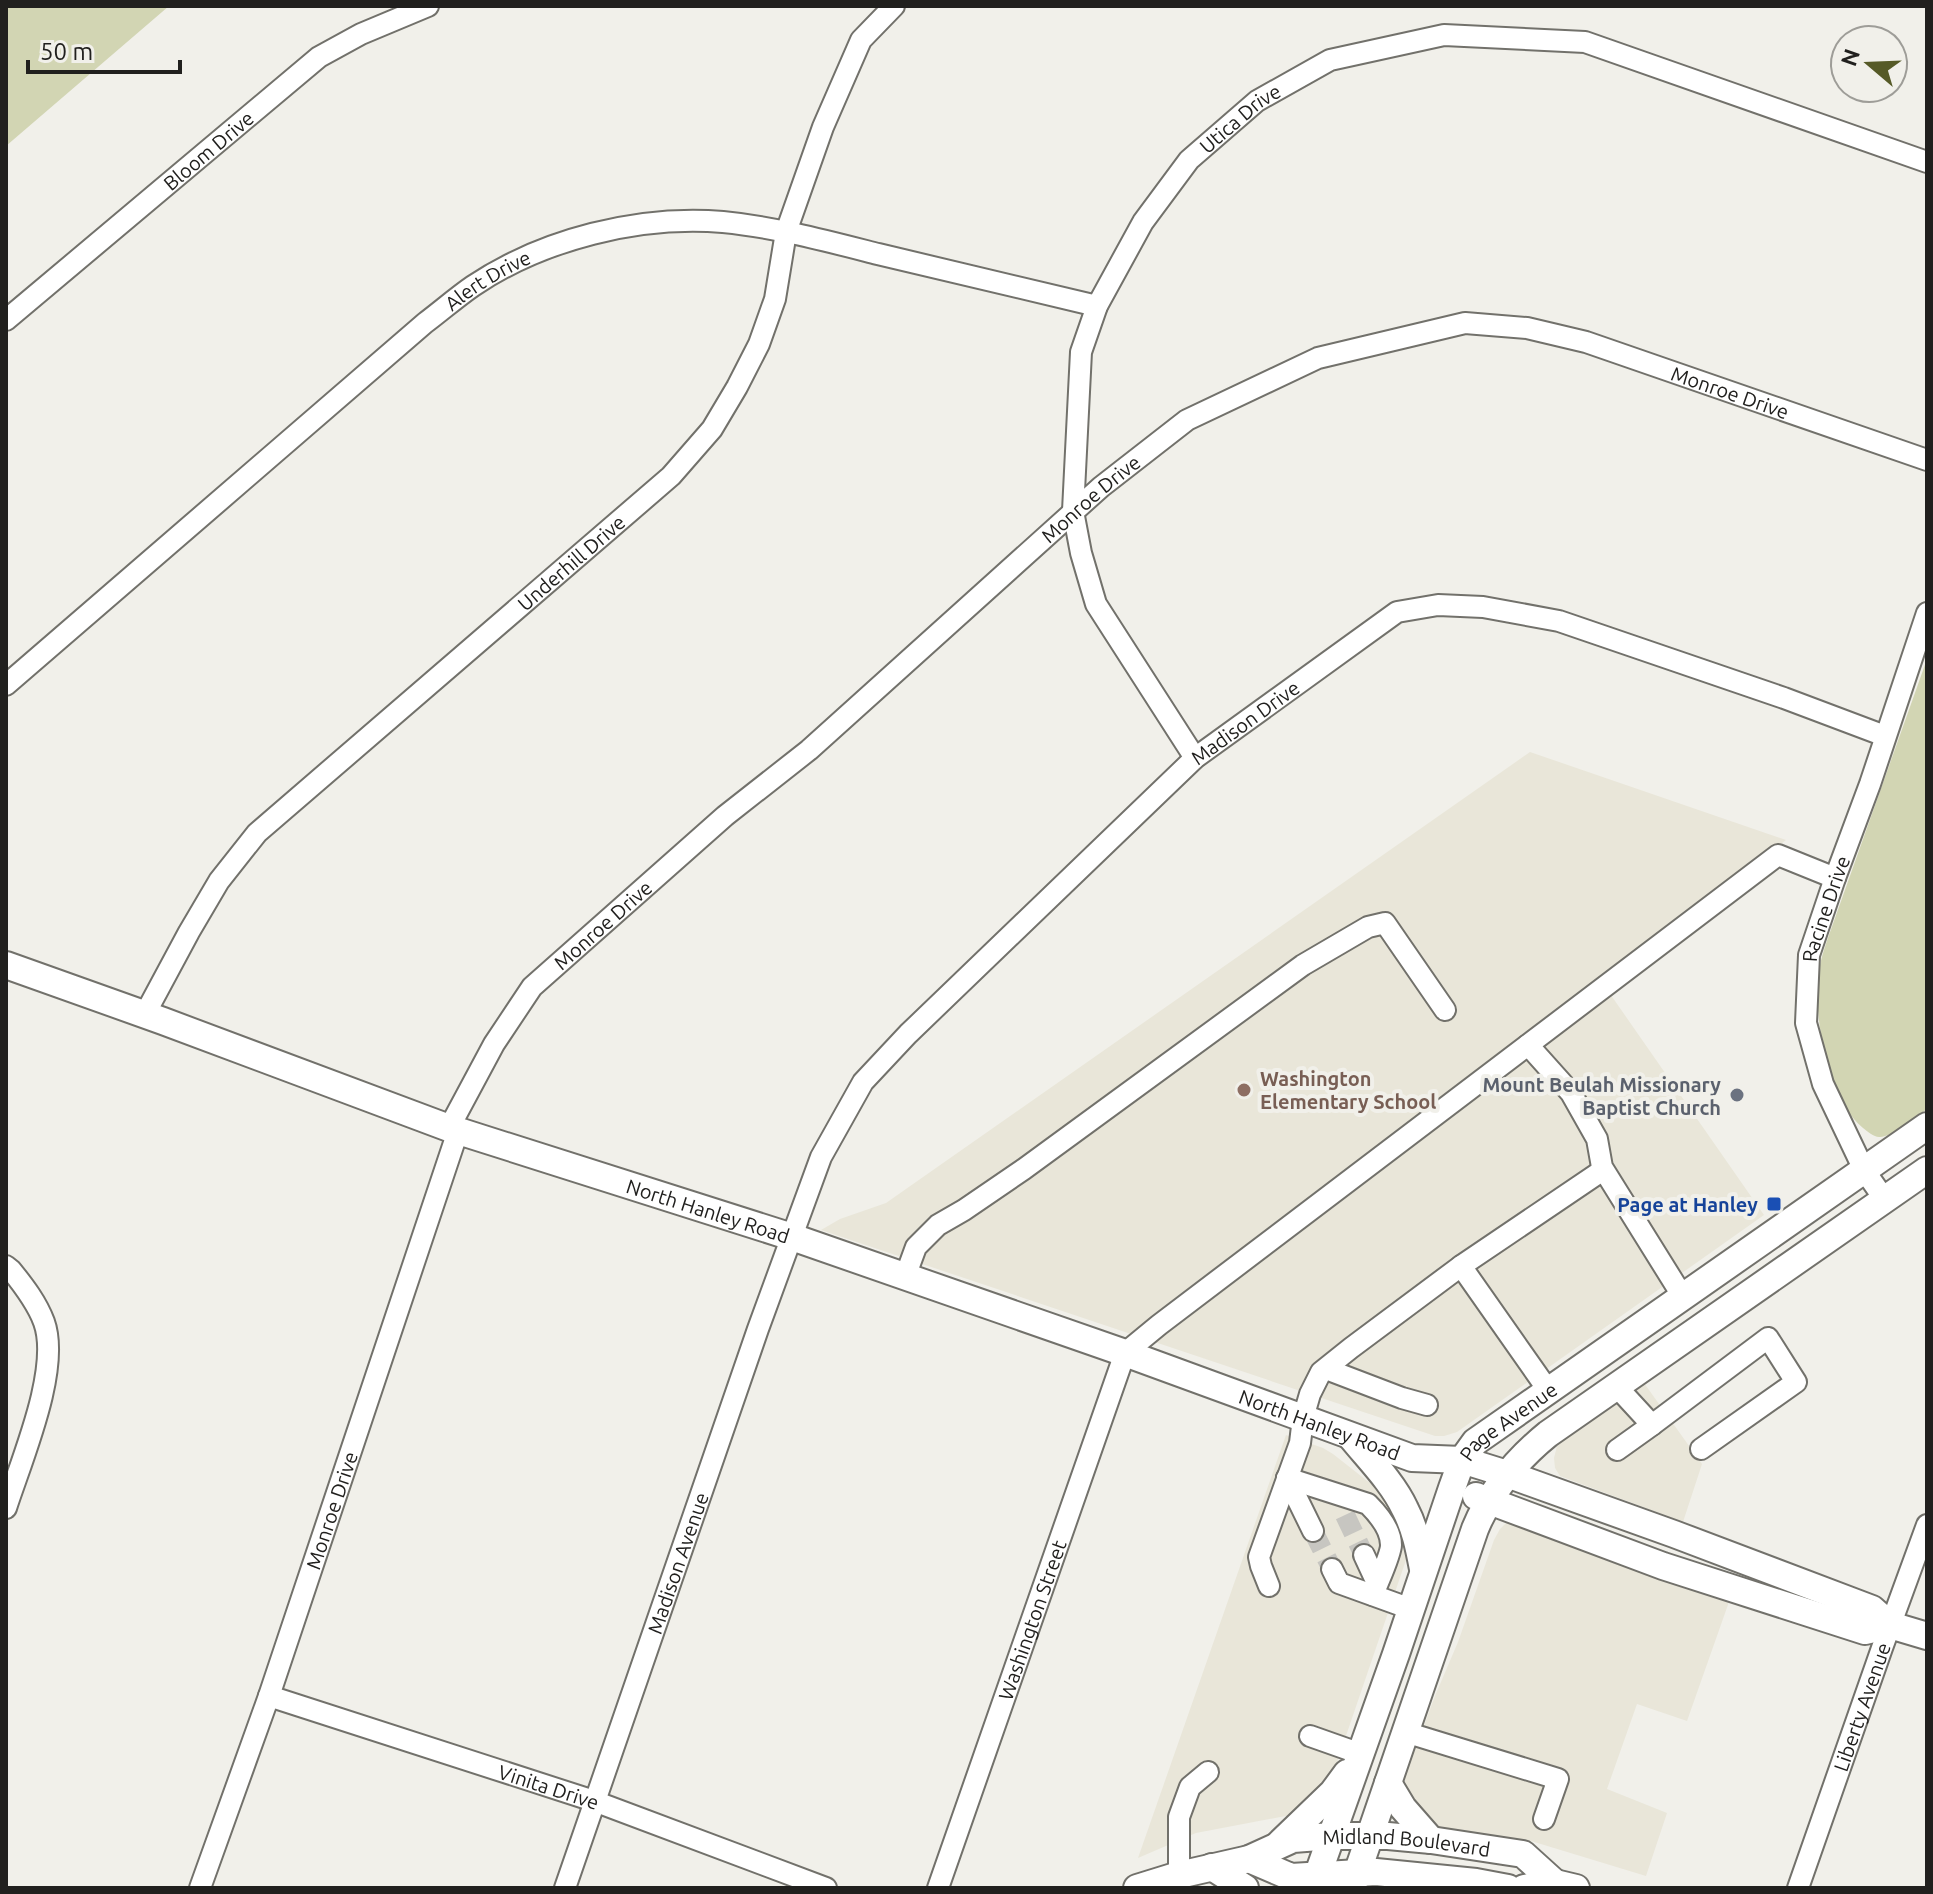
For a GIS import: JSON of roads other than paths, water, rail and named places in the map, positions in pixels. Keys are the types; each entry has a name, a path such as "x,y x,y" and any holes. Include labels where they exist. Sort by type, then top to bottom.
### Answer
{"main road":[{"name":"North Hanley Road","path":"6,965 454,1130 792,1237 1125,1353 1412,1458 1462,1460 1507,1474 1872,1609 1890,1625 1927,1636"},
{"name":"Page Avenue","path":"1315,1882 1462,1460 1475,1442 1927,1126"},
{"name":"Page Avenue","path":"1354,1880 1475,1529 1501,1505 1507,1474 1525,1453 1548,1434 1927,1170"},
{"path":"1507,1474 1515,1443 1548,1390"},
{"path":"1351,1437 1404,1506 1417,1537 1423,1569"},
{"name":"North Hanley Road","path":"1412,1458 1452,1488 1663,1566 1865,1631 1890,1625"},
{"path":"1277,1846 1333,1792 1361,1754"},
{"path":"1388,1783 1403,1808 1431,1840"},
{"name":"Midland Boulevard","path":"1141,1887 1249,1859 1293,1839 1332,1836 1431,1840 1523,1854 1566,1886"},
{"name":"Midland Boulevard","path":"1249,1859 1291,1877 1315,1882 1406,1881 1508,1888"},
{"path":"1212,1867 1245,1888"},
{"name":"Midland Boulevard","path":"1524,1888 1566,1886"}],"street":[{"name":"Bloom Drive","path":"6,320 319,57 361,34 428,6"},
{"name":"Underhill Drive","path":"870,31 871,6"},
{"name":"Underhill Drive","path":"145,1014 219,881 257,833 671,476 712,429 759,344 775,299 786,232 823,127 861,40 894,6"},
{"name":"Utica Drive","path":"1195,758 1096,604 1081,553 1073,511 1081,352 1097,306 1143,222 1189,160 1257,101 1330,60 1444,35 1585,42 1927,162"},
{"name":"Alert Drive","path":"6,685 425,323 474,286 512,264 548,249 607,230 657,222 722,222 786,232 1097,306"},
{"name":"Monroe Drive","path":"200,1888 269,1696 454,1130 494,1044 532,987 725,816 809,750 1073,511 1187,420 1318,358 1465,323 1527,328 1586,342 1927,460"},
{"name":"Madison Drive","path":"792,1237 821,1157 863,1082 908,1034 1195,758 1397,612 1438,605 1483,607 1559,621 1885,736"},
{"name":"Racine Drive","path":"1885,1200 1864,1170 1823,1084 1806,1023 1809,955 1927,613"},
{"path":"1125,1353 1778,855 1835,878"},
{"path":"905,1277 916,1247 938,1225 1024,1169 1303,965 1368,927 1385,923 1445,1010"},
{"path":"1528,1045 1571,1093 1597,1139 1603,1170 1683,1297"},
{"path":"1269,1586 1259,1557 1300,1443 1303,1418 1321,1372 1461,1266 1603,1170"},
{"name":"Madison Avenue","path":"565,1888 792,1237"},
{"path":"6,1266 37,1306 46,1325 49,1363 42,1397 6,1508"},
{"path":"1461,1266 1548,1390"},
{"path":"1617,1450 1768,1338 1796,1382 1701,1449"},
{"name":"Washington Street","path":"938,1888 1125,1353"},
{"path":"1326,1369 1427,1405"},
{"path":"1617,1387 1652,1425"},
{"path":"1287,1478 1368,1504 1377,1513 1391,1545 1375,1589"},
{"path":"1287,1478 1313,1531"},
{"path":"1334,1493 1345,1515"},
{"name":"Liberty Avenue","path":"1798,1888 1927,1525"},
{"path":"1364,1555 1375,1589"},
{"path":"1332,1569 1339,1583 1375,1589 1411,1609"},
{"name":"Vinita Drive","path":"269,1696 594,1801 826,1888"},
{"path":"1405,1732 1558,1779 1544,1819"},
{"path":"1310,1736 1361,1754"},
{"path":"1179,1875 1179,1817 1190,1787 1208,1772"}],"tunnel":[{"path":"1345,1515 1364,1555"},
{"path":"1313,1531 1332,1569"}],"place":[{"name":"Washington Elementary School","path":"1244,1090"},
{"name":"Mount Beulah Missionary Baptist Church","path":"1737,1095"},
{"name":"Page at Hanley","path":"1774,1204"}]}
